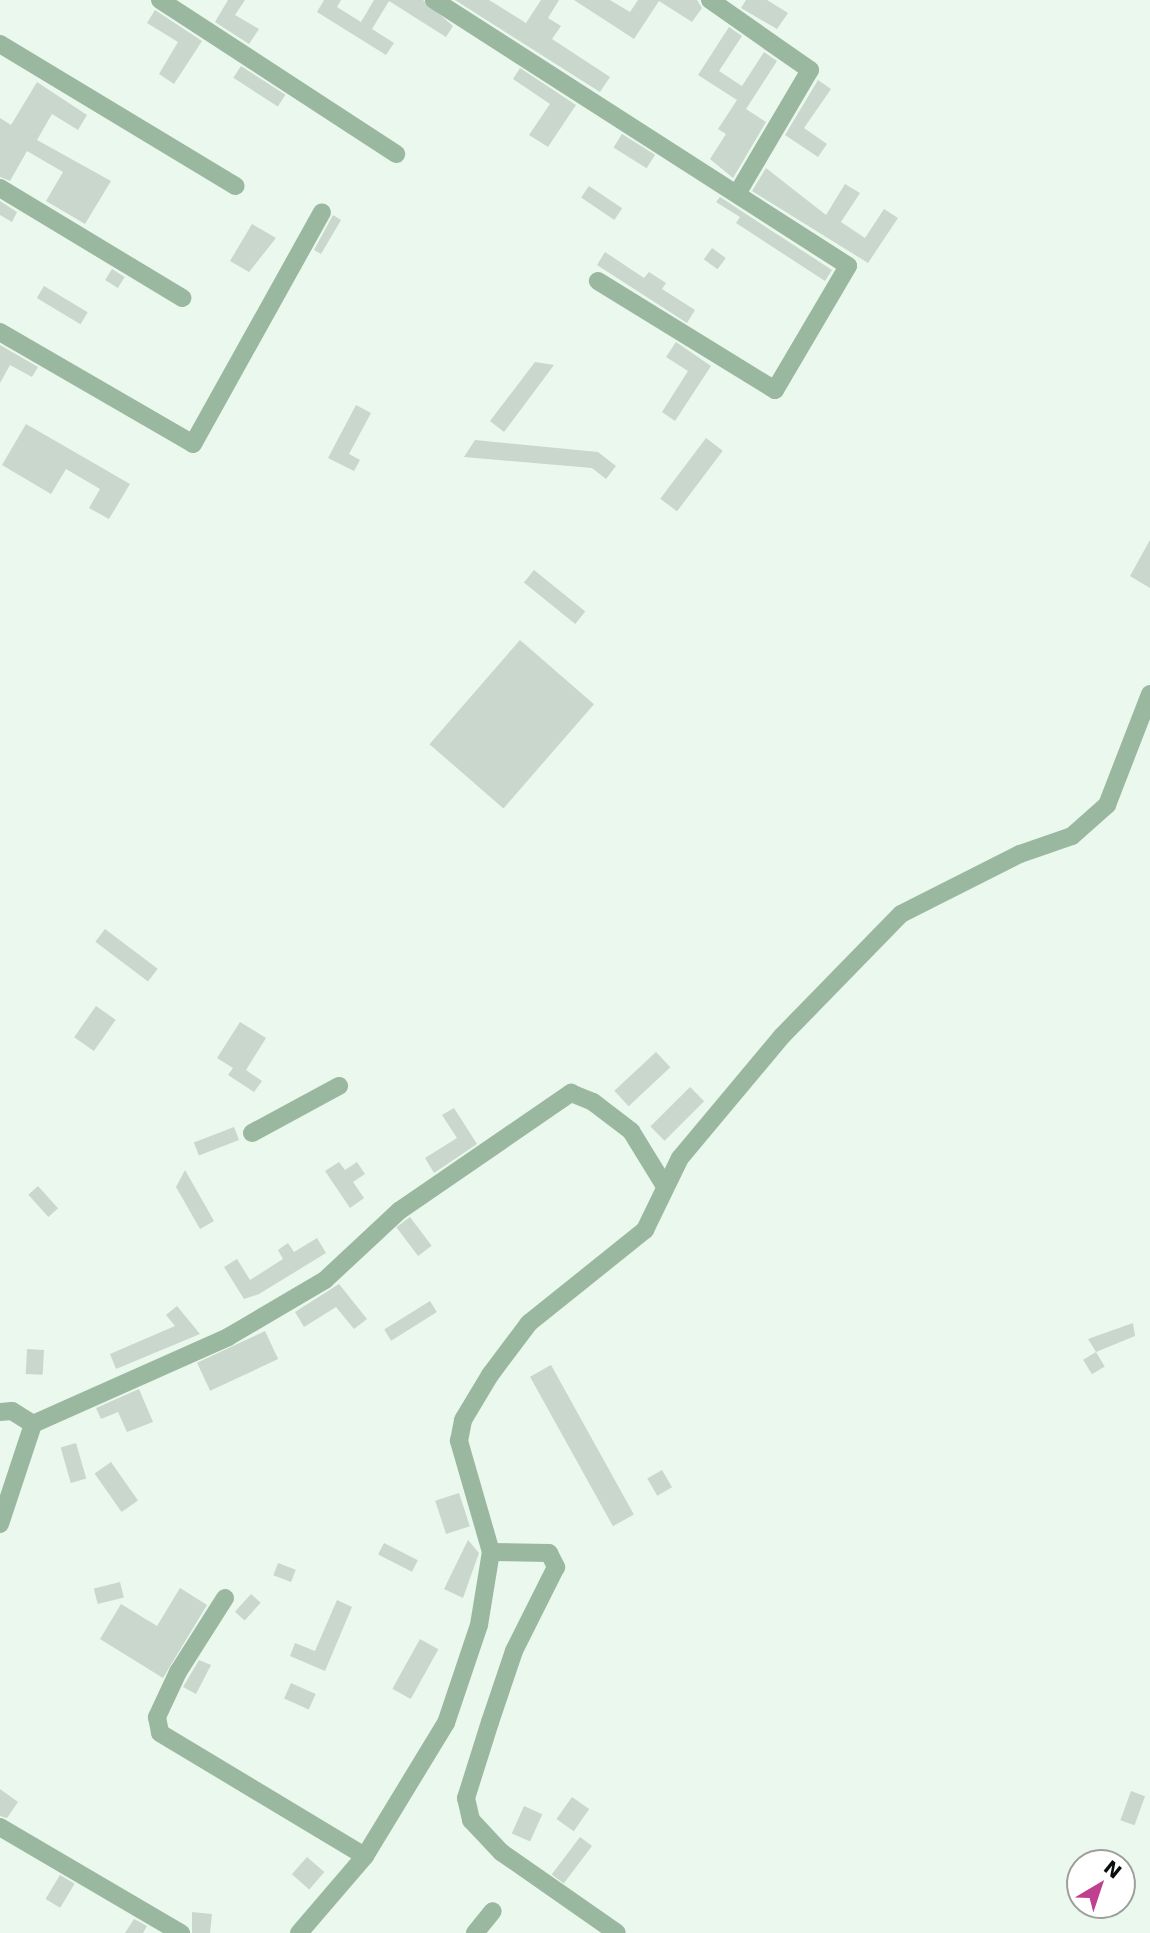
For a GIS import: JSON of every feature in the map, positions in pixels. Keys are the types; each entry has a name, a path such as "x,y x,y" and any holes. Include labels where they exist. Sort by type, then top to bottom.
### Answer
{"street":[{"path":"160,0 397,154"},
{"path":"435,0 738,191 848,266 775,390 598,281"},
{"path":"710,0 810,70 738,191"},
{"path":"0,44 234,186"},
{"path":"0,188 182,298"},
{"path":"0,332 193,444 322,212"},
{"path":"299,1933 365,1856 446,1724 479,1625 491,1552 463,1463 463,1420 529,1323 645,1230 658,1213 663,1183 782,1036 901,914 1020,854 1072,836 1107,805 1150,694"},
{"path":"252,1133 339,1086"},
{"path":"0,1524 33,1424 228,1337 325,1280 398,1211 571,1093 593,1102 631,1131 663,1183"},
{"path":"0,1412 12,1411 33,1424"},
{"path":"491,1552 549,1553 556,1567 494,1710 466,1798 471,1820 501,1852 617,1933"},
{"path":"225,1598 178,1672 157,1717 160,1732 365,1856"},
{"path":"0,1827 181,1933"},
{"path":"475,1933 493,1911"}],"building":[{"path":"228,0 245,0 235,15 259,29 249,44 215,22"},
{"path":"324,0 341,0 337,7 361,22 374,0 423,0 453,26 446,37 389,1 372,29 394,43 386,55 317,12"},
{"path":"455,0 489,0 526,23 541,0 559,0 548,18 561,26 552,39 610,77 600,92"},
{"path":"574,0 610,0 630,12 638,0 697,0 702,8 692,22 659,1 634,39"},
{"path":"746,0 767,0 788,13 777,29 741,8"},
{"path":"155,10 202,41 174,84 159,74 178,42 147,23"},
{"path":"729,27 742,36 719,71 742,86 764,52 777,61 746,109 766,122 733,178 710,159 726,134 718,129 737,100 698,75"},
{"path":"241,66 285,95 278,107 233,78"},
{"path":"520,68 576,105 548,147 529,135 550,104 513,79"},
{"path":"818,80 831,89 804,128 827,144 818,157 785,135"},
{"path":"37,82 87,115 78,130 52,114 37,140 111,181 85,224 46,201 63,172 27,151 10,181 0,177 0,118 11,125"},
{"path":"622,134 655,155 647,168 614,148"},
{"path":"766,168 826,215 845,184 860,193 841,222 865,238 884,209 898,218 868,263 752,191"},
{"path":"589,186 622,208 614,220 581,198"},
{"path":"720,197 832,270 825,281 736,223 740,217 716,202"},
{"path":"0,201 17,212 12,222 0,215"},
{"path":"333,215 341,220 321,254 314,250"},
{"path":"252,224 276,238 249,272 230,261"},
{"path":"712,248 726,258 718,269 704,259"},
{"path":"605,252 644,278 649,272 666,283 662,289 695,310 687,323 597,265"},
{"path":"112,269 125,277 118,288 105,280"},
{"path":"44,286 88,312 81,324 37,298"},
{"path":"676,342 711,366 675,421 662,412 688,371 666,357"},
{"path":"0,345 38,367 32,377 10,365 0,383"},
{"path":"535,362 554,365 504,432 490,421"},
{"path":"356,405 371,413 349,454 360,460 354,471 328,458"},
{"path":"26,424 130,484 109,519 89,508 100,489 66,469 51,494 2,465"},
{"path":"706,438 723,451 677,511 660,499"},
{"path":"475,440 598,452 616,466 606,479 592,468 464,457"},
{"path":"1150,540 1150,588 1130,576"},
{"path":"534,570 585,612 575,624 524,582"},
{"path":"520,640 594,704 503,808 429,744"},
{"path":"105,929 158,969 148,981 95,942"},
{"path":"96,1006 116,1020 94,1051 74,1037"},
{"path":"240,1022 266,1038 246,1070 262,1081 254,1092 228,1075 233,1068 217,1058"},
{"path":"656,1052 670,1067 629,1106 614,1091"},
{"path":"690,1087 704,1101 665,1141 650,1127"},
{"path":"454,1108 477,1144 434,1173 425,1158 457,1138 442,1115"},
{"path":"234,1127 239,1140 199,1155 194,1142"},
{"path":"339,1162 345,1170 357,1162 365,1174 353,1182 364,1198 350,1208 325,1171"},
{"path":"185,1170 214,1221 200,1229 176,1187"},
{"path":"38,1186 58,1208 48,1217 28,1195"},
{"path":"410,1217 432,1246 418,1256 396,1227"},
{"path":"317,1238 326,1253 259,1294 244,1299 224,1267 237,1259 250,1280 283,1259 278,1250 288,1243 294,1252"},
{"path":"339,1284 367,1319 354,1329 336,1307 304,1327 295,1312"},
{"path":"430,1301 437,1312 391,1341 384,1330"},
{"path":"177,1306 200,1334 116,1369 110,1354 175,1326 166,1315"},
{"path":"1133,1323 1135,1336 1096,1352 1088,1339"},
{"path":"265,1331 278,1359 210,1391 197,1363"},
{"path":"27,1349 44,1350 43,1375 26,1374"},
{"path":"1096,1352 1105,1367 1092,1374 1083,1360"},
{"path":"551,1365 634,1515 613,1526 530,1377"},
{"path":"139,1389 153,1422 127,1432 118,1412 101,1419 96,1408"},
{"path":"76,1443 86,1479 71,1483 61,1447"},
{"path":"111,1462 138,1501 122,1512 95,1473"},
{"path":"662,1470 672,1487 657,1496 647,1478"},
{"path":"459,1493 470,1526 446,1534 435,1501"},
{"path":"468,1540 479,1553 463,1598 444,1589"},
{"path":"384,1543 418,1560 412,1572 378,1555"},
{"path":"278,1563 296,1570 291,1582 273,1575"},
{"path":"120,1582 124,1598 98,1604 94,1589"},
{"path":"180,1588 207,1605 163,1678 100,1639 121,1604 157,1626"},
{"path":"251,1594 261,1603 245,1621 235,1612"},
{"path":"337,1600 352,1607 325,1671 290,1656 295,1643 315,1651"},
{"path":"420,1639 438,1649 411,1699 392,1689"},
{"path":"199,1660 211,1665 196,1694 183,1687"},
{"path":"291,1683 316,1694 309,1710 284,1699"},
{"path":"0,1789 18,1802 7,1818 0,1816"},
{"path":"1131,1791 1145,1796 1134,1825 1120,1820"},
{"path":"572,1797 589,1809 574,1831 557,1819"},
{"path":"524,1806 542,1814 530,1842 512,1833"},
{"path":"580,1837 592,1846 564,1884 552,1875"},
{"path":"307,1857 324,1872 309,1889 292,1874"},
{"path":"60,1875 75,1884 60,1908 46,1899"},
{"path":"192,1912 212,1914 210,1933 192,1933"},
{"path":"134,1919 147,1926 143,1933 125,1933"}]}
